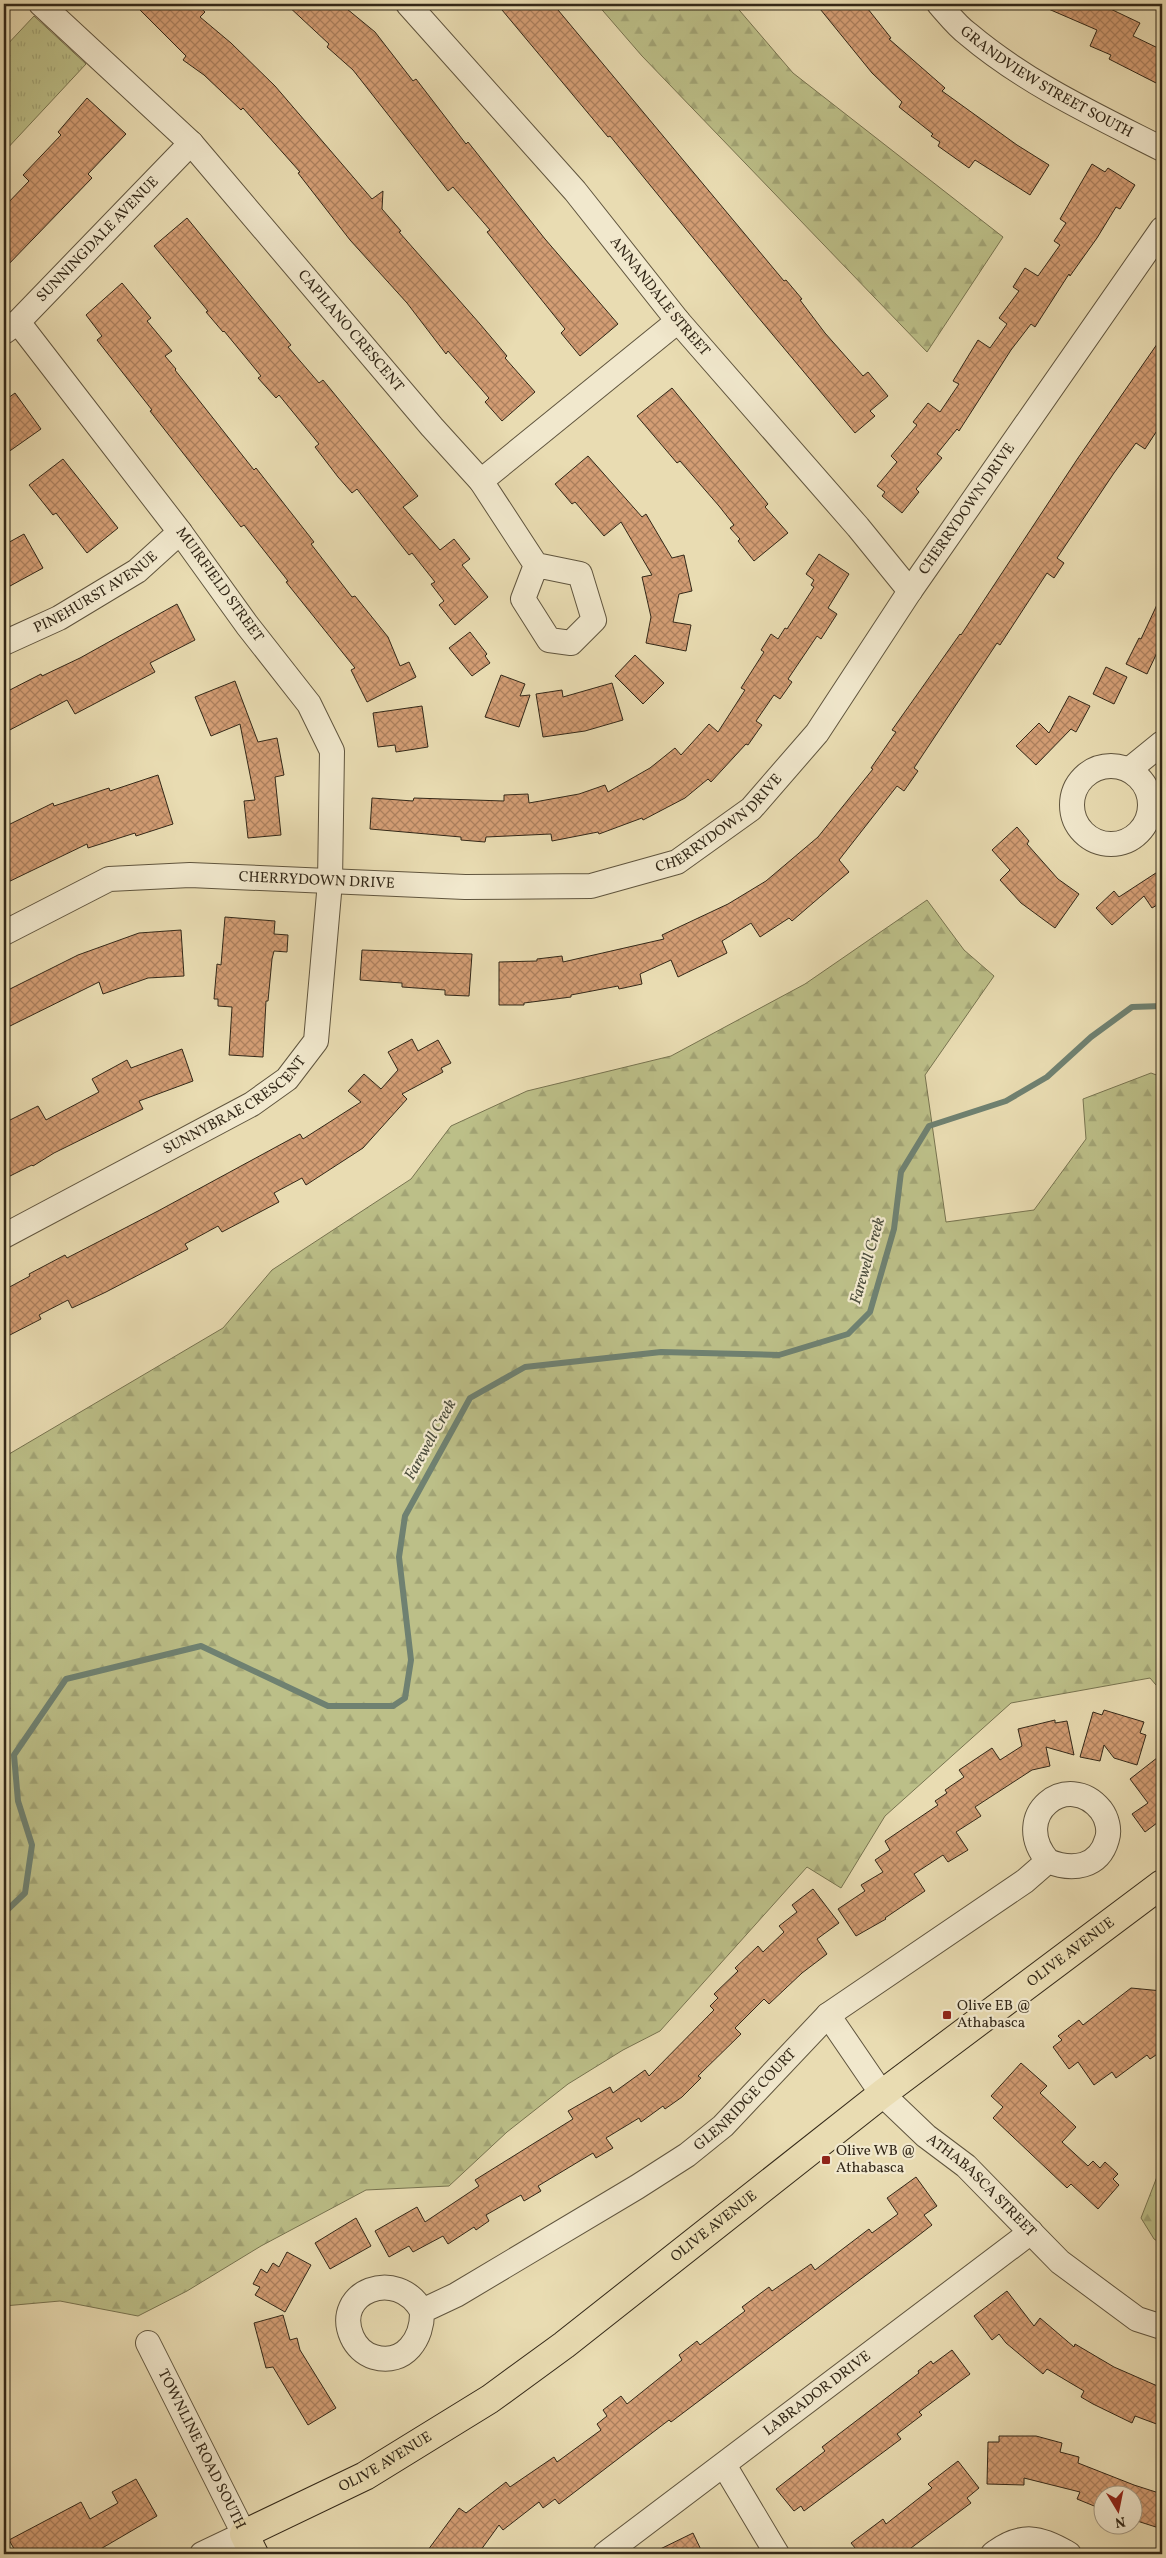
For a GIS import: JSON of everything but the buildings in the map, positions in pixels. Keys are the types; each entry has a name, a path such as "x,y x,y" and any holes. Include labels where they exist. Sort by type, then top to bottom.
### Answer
{"main road":[{"name":"OLIVE AVENUE","path":"249,2544 366,2476 490,2399 564,2345 882,2094 1162,1884"}],"street":[{"name":"CAPILANO CRESCENT","path":"41,4 191,144 432,427 481,481 536,565"},
{"name":"ANNANDALE STREET","path":"408,4 575,191 678,321 858,527 910,591"},
{"name":"GRANDVIEW STREET SOUTH","path":"939,4 967,34 1020,72 1069,102 1162,149"},
{"name":"SUNNINGDALE AVENUE","path":"11,327 191,144"},
{"name":"CHERRYDOWN DRIVE","path":"4,932 109,878 190,875 465,887 590,886 676,862 751,809 817,733 910,591 1162,229"},
{"path":"481,481 678,321"},
{"name":"MUIRFIELD STREET","path":"11,327 180,532 247,625 309,704 332,752 330,882"},
{"name":"PINEHURST AVENUE","path":"4,643 59,618 137,571 180,532"},
{"path":"1130,769 1162,743"},
{"name":"SUNNYBRAE CRESCENT","path":"4,1236 252,1104 287,1079 316,1041 330,882"},
{"name":"GLENRIDGE COURT","path":"422,2310 456,2295 638,2187 686,2156 722,2126 828,2015 1025,1881 1048,1861"},
{"name":"ATHABASCA STREET","path":"828,2015 882,2094 926,2136 966,2166 1060,2262 1137,2319 1162,2326"},
{"name":"LABRADOR DRIVE","path":"605,2554 1031,2232"},
{"name":"TOWNLINE ROAD SOUTH","path":"148,2343 249,2544"},
{"path":"724,2465 777,2554"},
{"path":"994,2554 1024,2538 1049,2542 1069,2554"},
{"path":"202,2554 249,2544"}],"green space":[{"path":"597,4 734,4 793,73 1003,237 927,352 642,56"},
{"path":"34,16 86,64 4,152 4,48"},
{"path":"927,900 964,950 994,976 925,1075 946,1222 1034,1210 1086,1139 1083,1099 1151,1073 1162,1077 1162,1692 1150,1678 1011,1703 885,1816 841,1888 807,1867 660,2031 623,2050 568,2084 507,2132 449,2186 366,2190 261,2246 187,2291 138,2316 60,2301 4,2306 4,1457 223,1328 272,1270 411,1179 451,1126 527,1091 671,1056 805,984"},
{"path":"1160,2169 1162,2169 1162,2244 1154,2239 1141,2218"}],"waterway":[{"name":"Farewell Creek","path":"4,1913 25,1893 32,1845 18,1801 14,1755 66,1679 201,1646 328,1706 393,1706 405,1698 411,1660 399,1557 405,1516 470,1398 525,1367 661,1352 779,1355 848,1334 870,1312 894,1229 901,1172 929,1126 1006,1101 1047,1077 1091,1037 1132,1007 1162,1006"}],"place":[{"name":"Olive EB @ Athabasca","path":"947,2015"},
{"name":"Olive WB @ Athabasca","path":"826,2160"}]}
